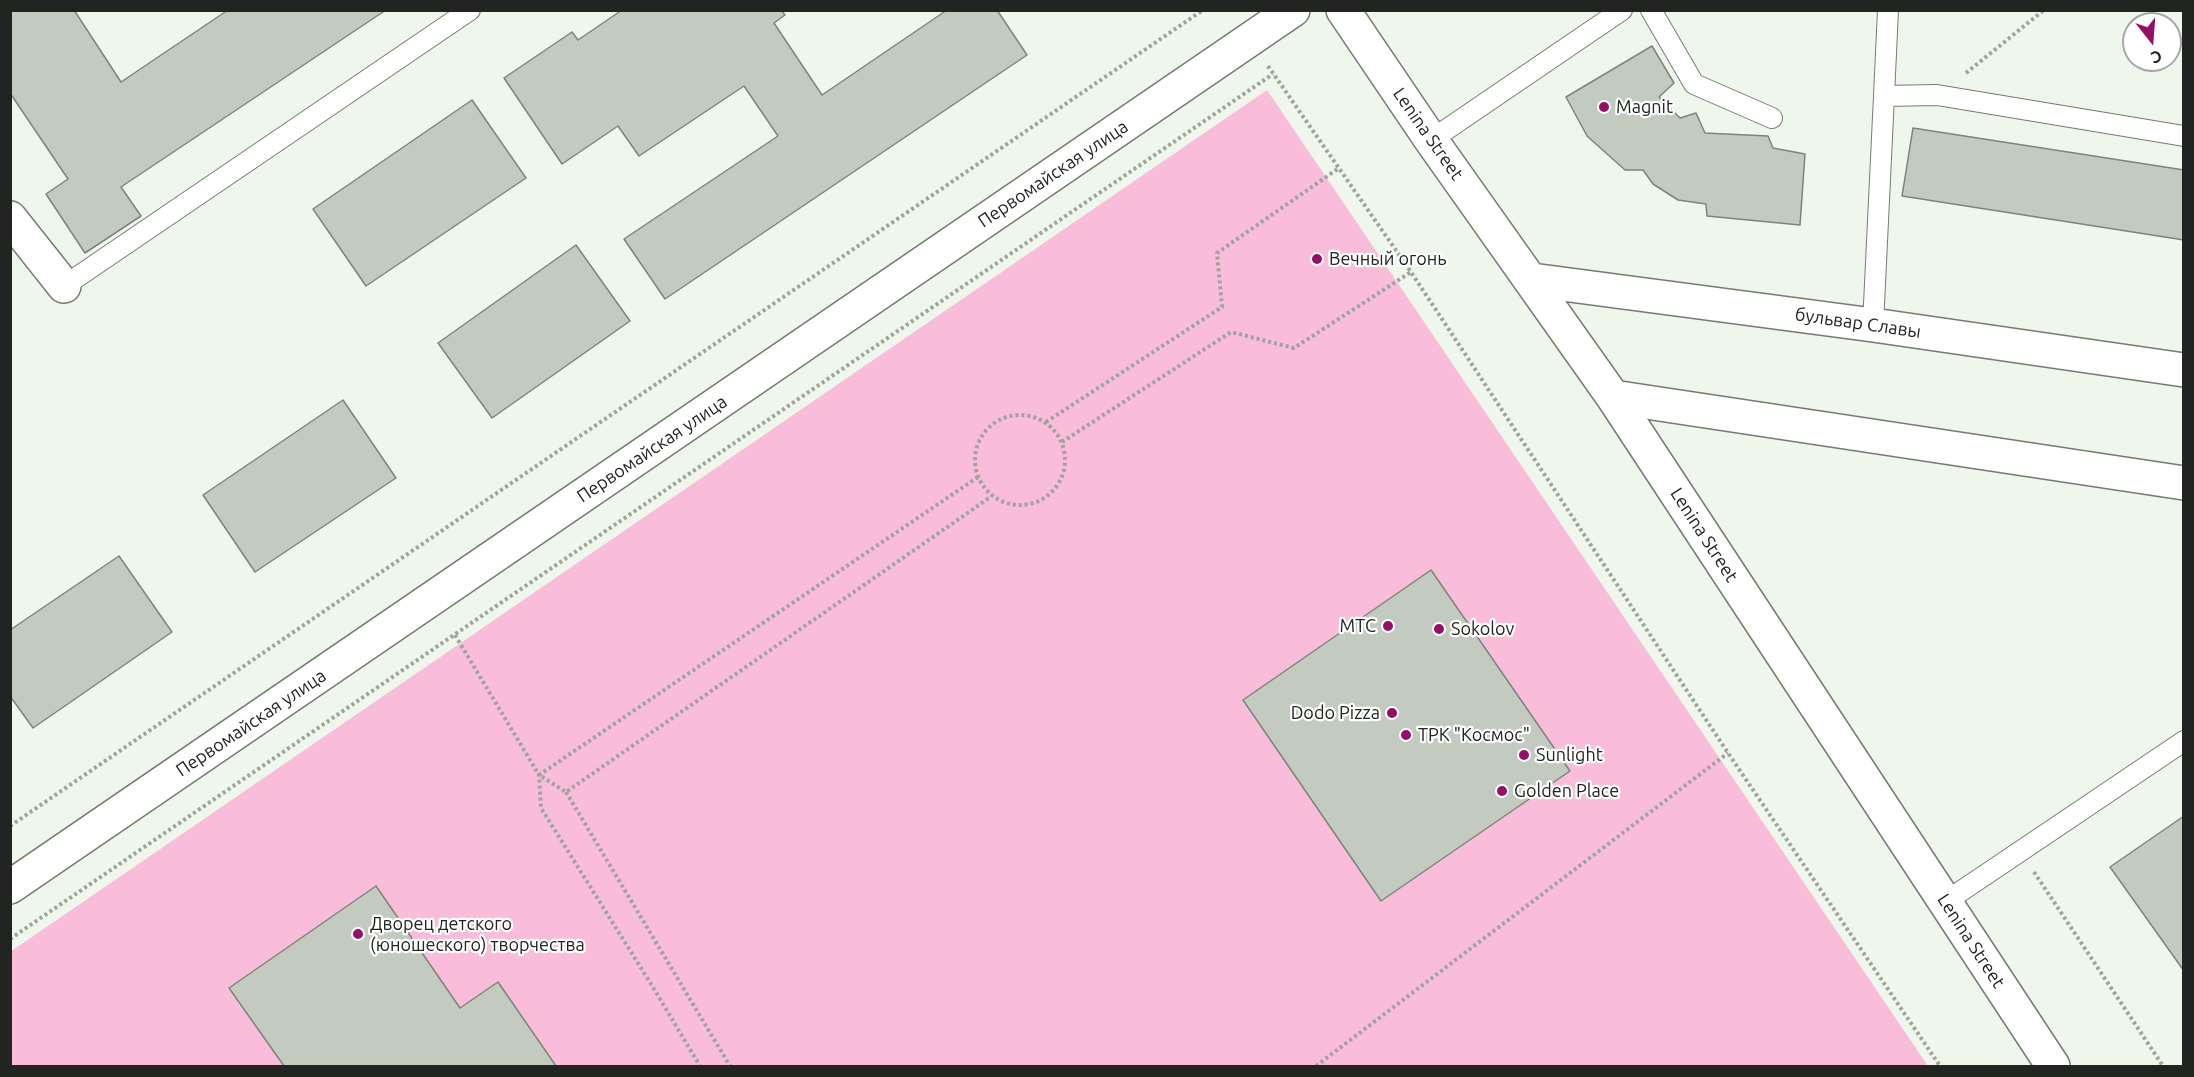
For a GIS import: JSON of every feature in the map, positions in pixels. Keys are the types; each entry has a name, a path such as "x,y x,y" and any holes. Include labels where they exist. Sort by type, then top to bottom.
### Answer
{"street":[{"name":"Первомайская улица","path":"10,887 1293,10"},
{"name":"Lenina Street","path":"1343,10 1431,140 1614,397 2053,1066"},
{"path":"10,218 64,286"},
{"name":"бульвар Славы","path":"1532,280 1874,325 2184,370"},
{"path":"1614,397 2184,483"}],"lane":[{"path":"64,286 470,10"},
{"path":"1431,140 1622,10"},
{"path":"1651,10 1694,84 1772,118"},
{"path":"1874,325 1888,10"},
{"path":"1884,96 1937,96 2184,136"},
{"path":"1945,902 2184,741"}],"path":[{"path":"10,826 1203,10"},
{"path":"1937,96 2044,10"},
{"path":"1264,60 1411,272 1728,753 1940,1066"},
{"path":"10,939 1273,74"},
{"path":"1046,422 1222,307 1217,253 1339,168"},
{"path":"1062,442 1230,332 1294,348 1411,272"},
{"path":"1018,415 1046,422 1056,431 1062,442 1066,457 1065,472 1058,486 1048,497 1035,504 1020,506 1005,503 992,496 978,477 975,463 976,448 982,436 992,425 1004,418 1018,415"},
{"path":"539,775 978,477"},
{"path":"566,792 992,496"},
{"path":"454,635 539,775 566,792 730,1066"},
{"path":"1316,1066 1728,753"},
{"path":"539,775 541,808 700,1066"},
{"path":"2020,851 2163,1066"}],"shaded area":[{"path":"1267,90 1928,1066 11,1066 10,952"}],"building":[{"path":"10,10 74,10 121,82 228,10 386,10 121,187 141,216 85,253 46,194 68,179 10,93"},
{"path":"622,10 781,10 785,15 774,23 822,95 947,10 997,10 1027,55 665,299 624,239 778,136 744,86 639,156 618,126 562,164 504,78 572,32 578,40"},
{"path":"1652,46 1674,83 1659,97 1680,118 1696,113 1705,133 1768,136 1773,148 1805,154 1800,225 1707,216 1706,204 1678,200 1653,184 1643,170 1625,170 1587,136 1566,97"},
{"path":"472,100 526,178 366,286 313,209"},
{"path":"1913,128 2184,170 2184,240 1902,196"},
{"path":"576,245 630,321 492,418 438,343"},
{"path":"343,400 396,478 255,572 203,495"},
{"path":"119,556 172,632 33,728 10,696 10,630"},
{"name":"ТРК \"Космос\"","path":"1431,570 1570,771 1381,901 1243,700"},
{"path":"2184,816 2184,971 2110,867"},
{"name":"Дворец детского (юношеского) творчества","path":"376,886 460,1008 498,982 556,1066 284,1066 229,988"}],"place":[{"name":"Magnit","path":"1604,107"},
{"name":"Вечный огонь","path":"1317,259"},
{"name":"МТС","path":"1388,626"},
{"name":"Sokolov","path":"1439,629"},
{"name":"Dodo Pizza","path":"1392,713"},
{"name":"ТРК \"Космос\"","path":"1406,735"},
{"name":"Sunlight","path":"1524,755"},
{"name":"Golden Place","path":"1502,791"},
{"name":"Дворец детского (юношеского) творчества","path":"358,934"}]}
